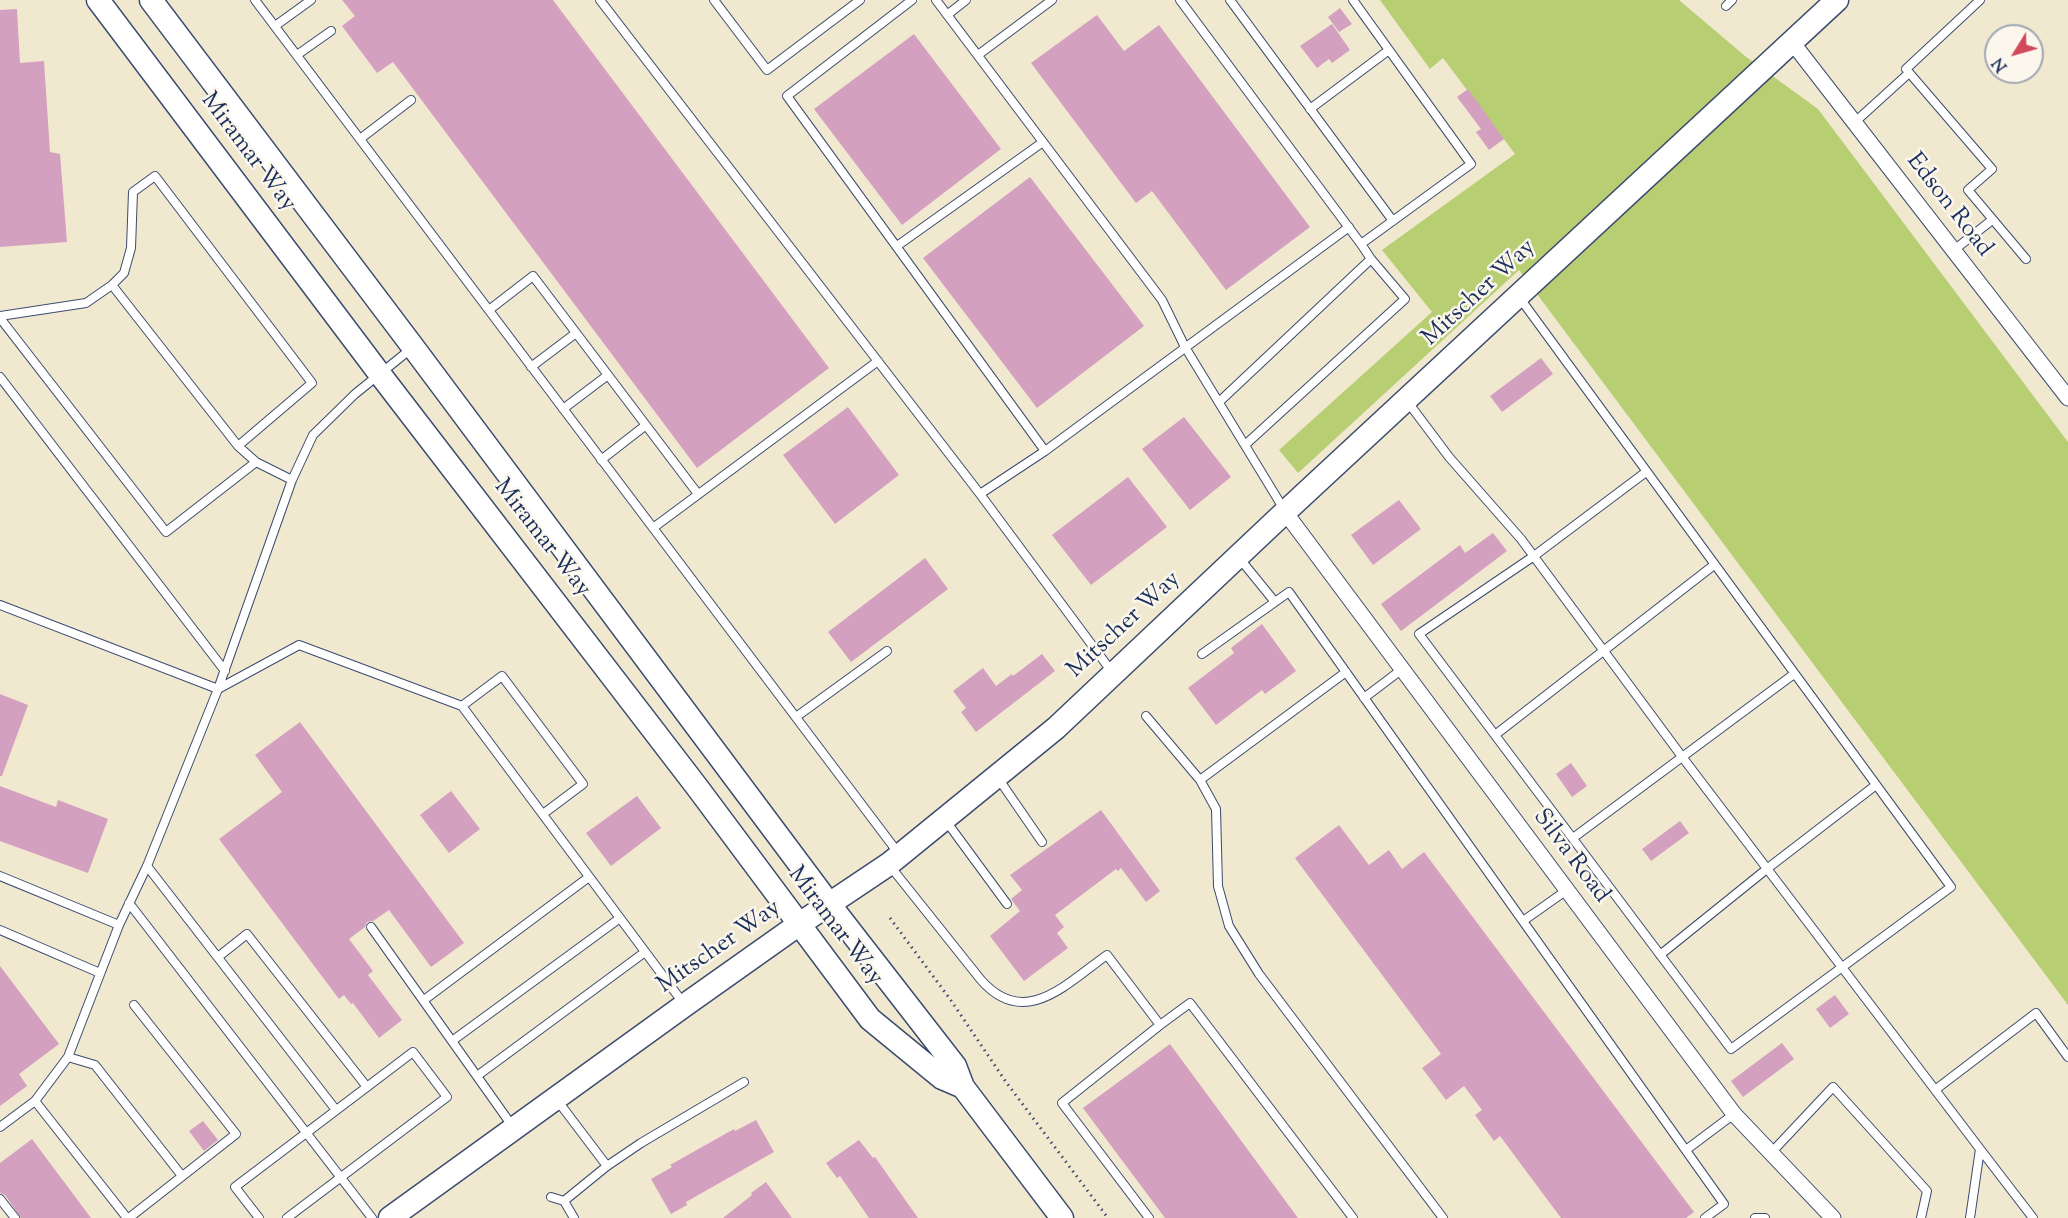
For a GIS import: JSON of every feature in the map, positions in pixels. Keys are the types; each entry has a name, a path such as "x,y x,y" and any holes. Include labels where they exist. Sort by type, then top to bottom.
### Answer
{"main road":[{"name":"Miramar Way","path":"98,0 379,373 697,787 870,1020 942,1078 963,1087"},
{"name":"Miramar Way","path":"151,0 830,905 955,1066 963,1087 1062,1218"},
{"name":"Mitscher Way","path":"390,1218 685,1005 895,860 998,777 1056,728 1285,512 1837,0"}],"street":[{"name":"Edson Road","path":"1792,42 2068,398"},
{"name":"Silva Road","path":"1285,512 1734,1114 1833,1218"}],"lane":[{"path":"255,0 796,717 981,980 991,991 1004,999 1018,1003 1033,1002 1047,997 1107,955 1160,1025"},
{"path":"275,26 311,0"},
{"path":"600,0 980,494 1113,673"},
{"path":"714,0 767,70 860,0"},
{"path":"911,0 787,96 1045,451"},
{"path":"936,0 1162,300 1185,347 1285,512"},
{"path":"947,15 966,0"},
{"path":"978,55 1052,0"},
{"path":"1180,0 1371,259 1405,299 1245,445"},
{"path":"1230,0 1393,220"},
{"path":"1353,0 1472,164 1361,244"},
{"path":"1980,0 1906,69 1992,169 1968,190 2026,259"},
{"path":"297,56 331,31"},
{"path":"1310,109 1389,50"},
{"path":"1855,122 1909,73"},
{"path":"360,139 411,100"},
{"path":"897,246 1043,142"},
{"path":"238,446 312,383 155,176 133,192 131,248 124,273 112,285 86,303 0,317 166,532 256,462"},
{"path":"1954,250 1992,220"},
{"path":"980,494 1045,451 1349,227"},
{"path":"1219,402 1371,259"},
{"path":"489,310 533,276 698,494"},
{"path":"112,285 238,446 256,462 292,480"},
{"path":"1518,296 1951,887 1731,1049 1419,634 1534,556 1646,472"},
{"path":"531,367 576,333"},
{"path":"0,1116 3,1125 35,1101 68,1057 118,925 147,866 218,689 292,480 313,435 379,373 413,347"},
{"path":"653,528 878,361"},
{"path":"563,409 608,375"},
{"path":"0,377 225,671"},
{"path":"1406,400 1449,457 1521,539 1683,758 2033,1218"},
{"path":"601,460 646,425"},
{"path":"1238,556 1275,602"},
{"path":"1495,735 1714,565"},
{"path":"1203,654 1289,592 1724,1204 1705,1218"},
{"path":"0,605 218,689 299,645 462,706 685,1005"},
{"path":"796,717 887,651"},
{"path":"1364,698 1401,670"},
{"path":"1200,780 1346,672"},
{"path":"1573,838 1794,674"},
{"path":"462,706 502,676 583,784 543,814"},
{"path":"1146,716 1200,780 1216,809 1218,886 1229,926 1259,974 1443,1218"},
{"path":"998,777 1042,842"},
{"path":"1660,955 1876,785"},
{"path":"945,820 1007,904"},
{"path":"147,866 336,1110"},
{"path":"0,876 118,925"},
{"path":"423,1000 590,877"},
{"path":"1523,921 1567,890"},
{"path":"129,903 372,1218"},
{"path":"452,1041 620,918"},
{"path":"372,927 514,1128"},
{"path":"0,930 100,973"},
{"path":"218,957 247,934 367,1088"},
{"path":"477,1076 645,952"},
{"path":"1149,1218 1062,1103 1190,1004 1353,1218"},
{"path":"35,1101 128,1218 236,1134 134,1005"},
{"path":"1935,1090 2036,1013 2068,1057"},
{"path":"259,1218 235,1187 413,1052 447,1097 287,1218"},
{"path":"68,1057 94,1065 182,1176"},
{"path":"564,1201 607,1166 744,1082"},
{"path":"1771,1153 1833,1087 1928,1191 1922,1218"},
{"path":"556,1099 607,1166"},
{"path":"1686,1150 1734,1114"},
{"path":"1970,1218 1980,1149"},
{"path":"551,1197 564,1201 574,1218"},
{"path":"0,1199 15,1218"},
{"path":"1755,1218 1766,1218"}],"path":[{"path":"890,918 950,999 1006,1082 1108,1218"}],"green space":[{"path":"1380,0 1679,0 1745,56 1818,109 2068,442 2068,1005 1519,270 1298,473 1279,450 1432,312 1382,250 1515,154 1443,58 1430,69"}],"building":[{"path":"342,0 553,0 829,368 697,468 393,62 377,73 342,26 355,16"},
{"path":"1340,8 1352,24 1339,32 1328,17"},
{"path":"17,9 20,63 44,61 50,152 60,154 67,242 0,247 0,10"},
{"path":"1097,15 1124,51 1159,25 1310,227 1226,290 1152,191 1136,203 1031,63"},
{"path":"1332,24 1350,50 1332,63 1329,59 1317,68 1300,46"},
{"path":"914,34 1001,149 902,225 814,109"},
{"path":"1468,89 1504,139 1489,150 1476,132 1481,129 1457,97"},
{"path":"1030,177 1144,326 1037,408 923,258"},
{"path":"1541,358 1553,374 1502,412 1490,396"},
{"path":"848,407 899,475 835,524 783,455"},
{"path":"1184,417 1231,477 1190,510 1142,449"},
{"path":"1128,477 1167,527 1091,585 1052,535"},
{"path":"1399,500 1421,529 1373,565 1351,535"},
{"path":"1493,533 1507,551 1401,631 1381,604 1460,545 1465,553"},
{"path":"925,558 948,589 851,662 828,632"},
{"path":"1262,624 1296,671 1265,694 1262,690 1216,725 1188,688 1234,653 1231,648"},
{"path":"1042,654 1055,671 976,732 961,712 966,708 953,691 983,668 996,686"},
{"path":"0,694 28,705 2,776 0,776"},
{"path":"300,722 464,943 431,967 389,910 373,921 367,922 365,927 349,939 373,971 368,975 402,1020 379,1038 353,1003 351,1004 344,995 339,999 219,839 282,792 255,755"},
{"path":"1571,763 1587,786 1572,797 1556,774"},
{"path":"0,786 56,807 58,800 108,819 88,873 0,841"},
{"path":"451,791 480,829 449,853 420,815"},
{"path":"637,796 661,828 611,866 586,833"},
{"path":"1101,810 1160,891 1146,902 1121,868 1118,871 1116,869 1055,915 1064,927 1057,933 1068,948 1024,981 990,936 1020,911 1011,899 1022,890 1010,875"},
{"path":"1680,821 1689,833 1651,861 1642,849"},
{"path":"1339,825 1369,865 1389,850 1402,869 1424,852 1694,1212 1686,1218 1561,1218 1500,1136 1494,1141 1475,1115 1482,1110 1464,1086 1446,1100 1422,1068 1441,1054 1295,858"},
{"path":"0,966 59,1044 19,1074 27,1086 0,1106"},
{"path":"1835,995 1849,1014 1830,1028 1816,1009"},
{"path":"1782,1043 1794,1059 1743,1097 1731,1081"},
{"path":"1170,1044 1298,1218 1165,1218 1083,1108"},
{"path":"756,1120 774,1152 686,1202 687,1205 671,1214 651,1179 672,1167 670,1165 734,1129 735,1131"},
{"path":"203,1121 218,1140 204,1151 189,1131"},
{"path":"32,1139 91,1218 21,1218 5,1195 0,1193 0,1163"},
{"path":"859,1140 873,1158 875,1157 918,1218 869,1218 840,1176 837,1178 826,1163"},
{"path":"766,1182 792,1218 723,1218 752,1195 751,1193"}]}
